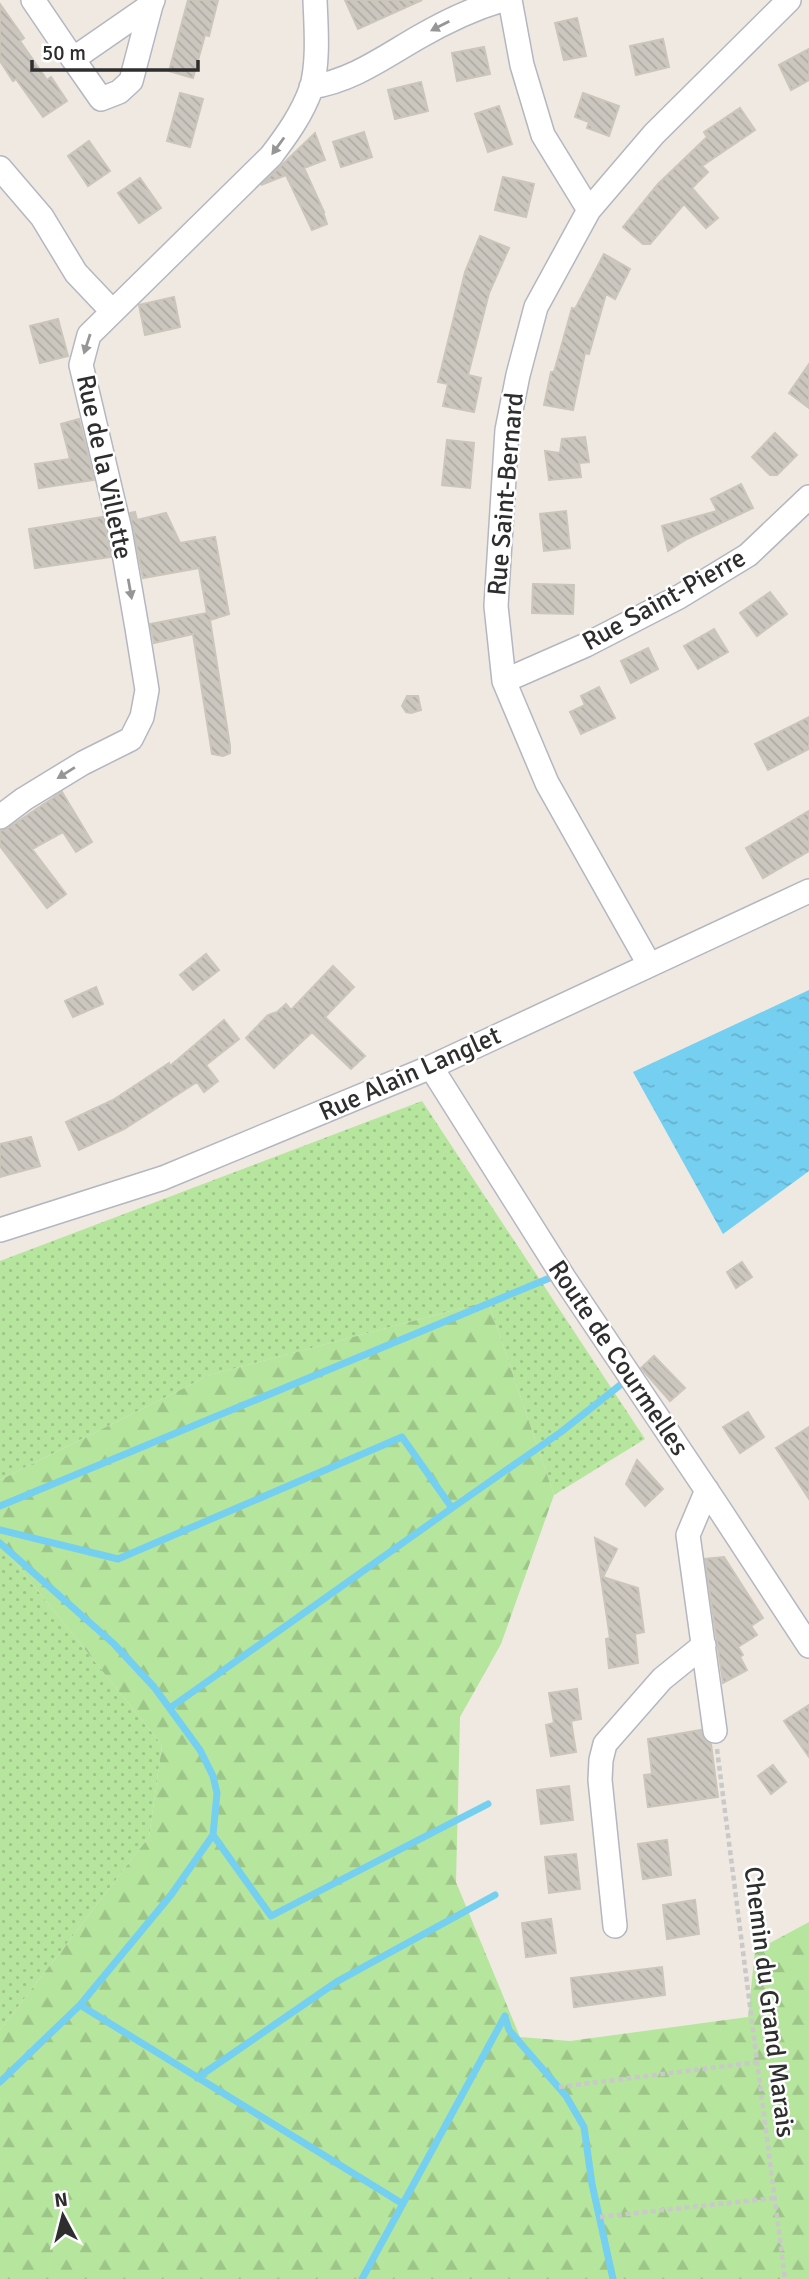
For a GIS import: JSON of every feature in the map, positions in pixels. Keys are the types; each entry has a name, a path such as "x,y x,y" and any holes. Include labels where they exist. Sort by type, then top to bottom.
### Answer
{"street":[{"path":"33,0 101,99 119,92 131,81 152,3"},
{"name":"Rue de la Villette","path":"0,817 83,763 131,738 142,717 146,690 138,628 120,530 81,365 89,335 271,156 294,124 311,87 316,38 315,0"},
{"path":"311,87 361,72 420,36 475,8 502,0"},
{"path":"510,0 522,65 543,135 589,210"},
{"name":"Rue Saint-Bernard","path":"649,964 547,783 504,681 496,606 507,430 518,375 537,307 560,259 589,210 654,134 789,0"},
{"path":"73,59 152,3"},
{"path":"0,168 42,217 76,274 112,311"},
{"name":"Rue Saint-Pierre","path":"504,681 586,645 691,590 748,555 809,497"},
{"name":"Rue Alain Langlet","path":"0,1230 163,1178 431,1068 809,891"},
{"name":"Route de Courmelles","path":"431,1068 564,1278 809,1646"},
{"path":"706,1490 688,1535 715,1731"},
{"path":"615,1926 600,1780 605,1744 662,1679 704,1645"}],"path":[{"name":"Chemin du Grand Marais","path":"715,1731 785,2279"},
{"path":"559,2087 758,2062"},
{"path":"600,2217 774,2198"}],"green space":[{"path":"422,1101 645,1439 554,1495 488,1301 210,1375 0,1480 0,1261"},
{"path":"488,1301 554,1495 501,1644 460,1717 456,1882 520,2037 570,2041 748,2017 755,1951 809,1922 809,2279 0,2279 0,2030 149,1837 162,1745 0,1544 0,1480 210,1375"},
{"path":"0,1544 162,1745 149,1837 0,2030"}],"water":[{"path":"809,990 809,1171 723,1234 633,1072"}],"building":[{"path":"188,0 218,0 209,36 205,35 193,78 169,71"},
{"path":"345,0 422,0 358,29"},
{"path":"0,4 24,38 20,41 47,80 51,77 67,101 43,117 0,61"},
{"path":"577,18 586,56 564,60 555,23"},
{"path":"663,39 669,67 636,75 630,46"},
{"path":"484,47 490,74 457,81 452,53"},
{"path":"809,49 809,80 791,90 779,65"},
{"path":"421,82 428,111 395,119 388,90"},
{"path":"180,93 203,99 190,147 167,141"},
{"path":"583,93 619,106 609,136 587,128 589,122 575,117"},
{"path":"499,106 512,144 488,152 475,114"},
{"path":"740,108 755,130 702,166 708,172 692,188 718,218 706,228 684,204 650,244 643,244 623,227 658,184 707,137 704,132"},
{"path":"364,132 372,157 341,167 333,142"},
{"path":"315,133 325,160 304,168 327,224 312,230 286,175 261,185"},
{"path":"89,141 110,171 88,186 68,156"},
{"path":"503,177 534,184 526,217 495,210"},
{"path":"140,178 161,208 139,223 118,193"},
{"path":"480,236 509,248 489,293 468,375 481,378 474,412 443,406 448,384 438,382 465,272"},
{"path":"604,254 630,269 615,299 606,294 589,354 585,353 573,410 544,405 551,372 554,372 572,308 575,309"},
{"path":"174,297 180,327 145,335 139,305"},
{"path":"58,319 68,356 40,363 30,326"},
{"path":"809,364 809,408 789,393"},
{"path":"79,419 94,480 39,488 35,464 70,459 61,424"},
{"path":"775,433 797,455 777,475 770,475 752,457"},
{"path":"585,437 589,462 579,463 581,477 549,480 545,451 560,453 562,439"},
{"path":"447,440 474,443 470,488 442,485"},
{"path":"741,484 753,508 687,539 668,551 662,526 717,511 711,499"},
{"path":"566,511 570,548 544,551 540,514"},
{"path":"135,512 137,520 166,513 180,543 215,537 229,614 210,620 230,746 230,753 223,756 212,754 193,634 154,643 150,624 207,613 199,568 143,578 130,513"},
{"path":"103,517 111,557 35,568 29,529"},
{"path":"533,584 574,585 573,614 532,613"},
{"path":"770,592 787,614 757,636 740,613"},
{"path":"714,629 728,652 698,669 684,646"},
{"path":"648,648 658,669 631,683 621,661"},
{"path":"599,687 615,718 581,734 570,712 585,705 581,696"},
{"path":"407,696 418,696 421,710 406,712 402,706"},
{"path":"809,717 809,749 768,770 755,744"},
{"path":"62,792 92,842 76,852 63,832 32,849 66,894 47,908 0,846 0,831"},
{"path":"809,811 809,851 763,878 746,848"},
{"path":"206,954 219,970 193,990 180,975"},
{"path":"333,966 354,987 325,1017 365,1056 351,1069 312,1032 274,1068 246,1038 268,1015 277,1012 286,1004 291,1010"},
{"path":"96,987 103,1004 73,1017 65,1001"},
{"path":"224,1020 239,1039 206,1065 218,1081 204,1092 197,1082 124,1129 79,1150 66,1122 113,1100 169,1063 170,1066"},
{"path":"31,1137 40,1166 0,1177 0,1144"},
{"path":"742,1262 752,1277 736,1288 727,1272"},
{"path":"654,1356 685,1388 670,1401 641,1368"},
{"path":"748,1412 764,1437 740,1453 723,1427"},
{"path":"809,1427 809,1499 776,1448"},
{"path":"637,1460 663,1489 645,1506 626,1484"},
{"path":"595,1538 617,1549 603,1577 638,1588 644,1632 635,1634 638,1663 609,1668 606,1639 610,1638"},
{"path":"724,1557 763,1618 751,1626 757,1635 738,1647 747,1670 723,1683 705,1559"},
{"path":"577,1689 581,1719 571,1721 576,1752 551,1756 546,1725 554,1723 549,1693"},
{"path":"809,1705 809,1757 784,1721"},
{"path":"701,1730 704,1740 711,1744 718,1797 648,1807 644,1775 652,1774 648,1739"},
{"path":"773,1765 786,1782 771,1794 758,1776"},
{"path":"569,1786 573,1820 541,1824 537,1790"},
{"path":"667,1840 671,1875 643,1879 638,1844"},
{"path":"576,1854 580,1889 549,1893 545,1857"},
{"path":"695,1900 699,1934 667,1939 663,1905"},
{"path":"551,1919 556,1953 526,1957 522,1923"},
{"path":"662,1967 665,1995 574,2007 571,1978"}],"waterway":[{"path":"0,1506 557,1275"},
{"path":"0,1530 118,1559 402,1437 452,1508 561,1432 629,1378"},
{"path":"170,1708 452,1508"},
{"path":"0,1543 114,1644 154,1687 200,1750 213,1776 217,1793 213,1835 171,1895 80,2005 0,2082"},
{"path":"213,1835 271,1916 488,1804"},
{"path":"197,2078 338,1981 495,1895"},
{"path":"80,2005 403,2204"},
{"path":"362,2279 505,2016"},
{"path":"505,2017 509,2030 566,2096 584,2127 592,2184 613,2279"}]}
